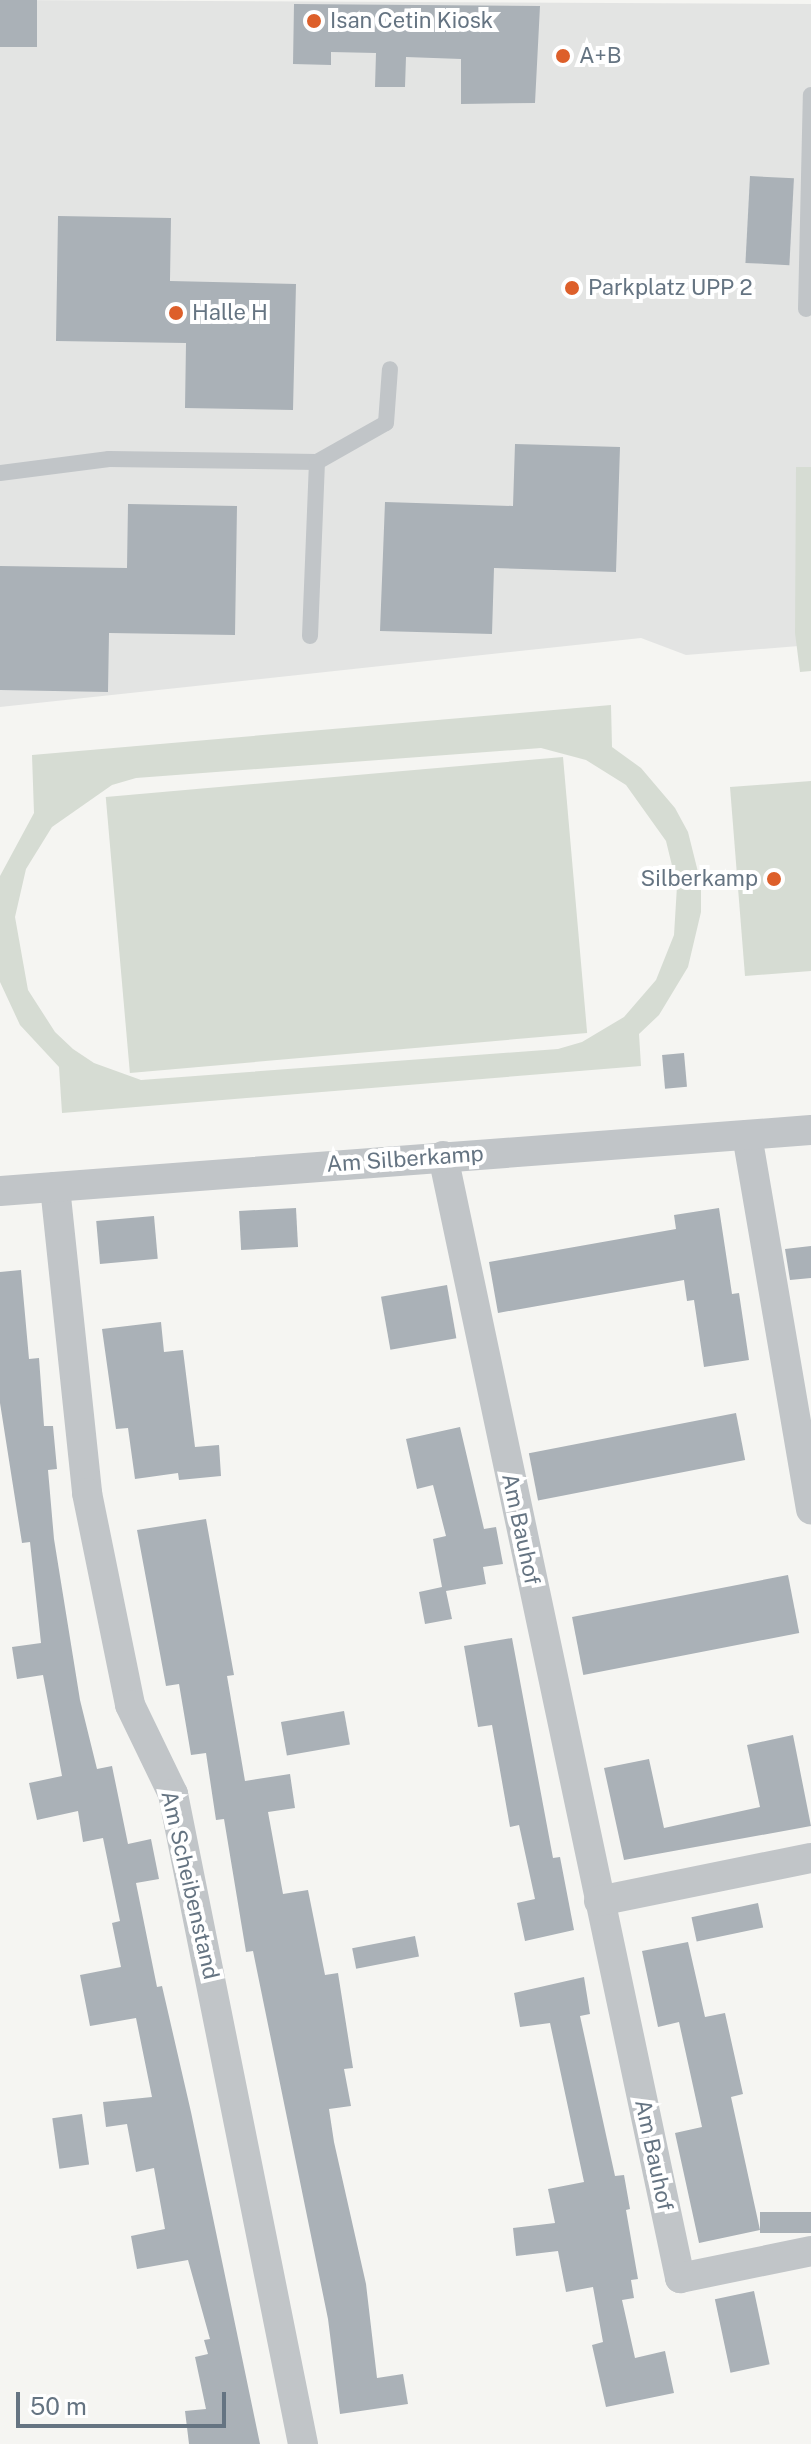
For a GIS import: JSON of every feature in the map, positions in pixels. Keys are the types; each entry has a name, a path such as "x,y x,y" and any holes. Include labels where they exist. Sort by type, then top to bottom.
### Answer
{"street":[{"name":"Am Silberkamp","path":"0,1191 811,1130"},
{"path":"747,1135 811,1510"},
{"name":"Am Bauhof","path":"443,1156 680,2278 811,2251"},
{"name":"Am Scheibenstand","path":"55,1187 93,1523 130,1705 173,1794 303,2444"},
{"path":"599,1901 811,1858"}],"lane":[{"path":"806,309 811,95"},
{"path":"0,473 109,459 317,462 386,423 390,369"},
{"path":"310,636 317,462"}],"shaded area":[{"path":"0,0 811,4 811,645 686,655 641,638 0,707"},
{"path":"796,467 811,467 811,671 800,672 795,633"},
{"path":"611,705 612,747 641,768 675,808 688,832 701,884 701,912 688,967 659,1015 639,1034 641,1066 62,1113 59,1067 20,1025 0,982 0,876 34,813 32,755","holes":["541,748 586,760 626,785 666,841 677,886 674,935 656,980 624,1017 582,1042 558,1049 141,1080 94,1063 73,1049 55,1032 28,990 15,917 26,869 52,827 112,785 136,778"]},
{"path":"563,757 587,1033 130,1073 106,797"},
{"name":"Silberkamp","path":"811,781 811,971 745,976 730,787"}],"building":[{"path":"0,0 37,0 37,47 0,47"},
{"path":"294,4 540,6 535,103 461,104 461,59 406,57 405,87 375,87 376,53 331,52 331,65 293,64"},
{"path":"750,176 794,178 789,265 745,263"},
{"name":"Halle H","path":"58,216 171,218 170,281 296,284 293,410 185,408 186,343 56,341"},
{"path":"515,444 620,447 616,572 494,568 492,634 380,631 385,502 513,506"},
{"path":"128,504 237,506 235,635 109,633 108,692 0,690 0,566 127,568"},
{"path":"684,1053 687,1087 665,1089 662,1055"},
{"path":"296,1208 298,1247 241,1250 239,1211"},
{"path":"719,1208 732,1294 739,1293 749,1360 704,1367 694,1300 687,1301 684,1280 498,1313 489,1262 676,1229 674,1215"},
{"path":"154,1216 158,1259 100,1264 96,1221"},
{"path":"811,1246 811,1278 790,1280 785,1249"},
{"path":"21,1270 29,1359 39,1358 44,1426 53,1426 57,1469 48,1470 54,1539 80,1700 97,1769 112,1766 128,1844 151,1839 159,1879 136,1883 157,1987 162,1986 191,2112 260,2444 189,2444 185,2411 206,2409 195,2357 208,2354 204,2340 210,2339 188,2260 137,2269 131,2236 165,2229 154,2168 136,2172 127,2124 106,2127 103,2102 152,2097 136,2018 90,2026 80,1975 121,1967 112,1923 120,1921 103,1838 83,1842 78,1811 37,1820 29,1783 62,1776 43,1675 17,1679 12,1647 41,1643 30,1542 22,1543 0,1403 0,1272"},
{"path":"447,1285 456,1338 390,1350 381,1297"},
{"path":"161,1322 164,1352 183,1350 195,1447 219,1445 221,1476 179,1480 178,1473 135,1479 128,1428 116,1429 102,1329"},
{"path":"736,1413 745,1460 538,1500 529,1453"},
{"path":"460,1427 484,1529 496,1527 503,1564 483,1567 486,1584 446,1591 452,1619 425,1624 419,1592 442,1587 433,1539 446,1536 433,1485 417,1489 406,1439"},
{"path":"206,1519 234,1675 227,1676 245,1781 290,1774 295,1808 268,1812 283,1894 308,1890 325,1975 338,1973 353,2068 344,2069 351,2106 329,2109 334,2142 366,2284 377,2378 403,2374 408,2404 340,2414 328,2319 253,1951 246,1952 224,1819 216,1820 206,1753 191,1755 179,1684 166,1686 137,1530"},
{"path":"788,1575 799,1633 583,1675 572,1617"},
{"path":"512,1638 553,1858 560,1857 574,1930 525,1941 517,1903 535,1899 519,1825 510,1827 492,1725 478,1727 464,1646"},
{"path":"344,1711 350,1744 287,1756 281,1722"},
{"path":"793,1735 811,1826 624,1860 604,1768 649,1759 664,1828 760,1807 747,1745"},
{"path":"758,1903 763,1927 697,1942 691,1917"},
{"path":"415,1936 419,1957 356,1969 352,1948"},
{"path":"688,1942 705,2017 725,2013 743,2094 731,2097 760,2230 699,2243 675,2133 702,2127 679,2022 658,2027 642,1951"},
{"path":"584,1977 590,2014 580,2016 615,2176 624,2175 630,2209 626,2210 638,2279 631,2280 634,2298 622,2300 635,2358 665,2351 674,2393 606,2407 592,2345 603,2342 593,2287 566,2292 558,2251 516,2256 513,2228 555,2223 548,2189 584,2182 550,2023 520,2027 514,1993"},
{"path":"82,2114 89,2165 59,2169 52,2118"},
{"path":"760,2212 811,2212 811,2233 760,2233"},
{"path":"754,2291 770,2364 730,2373 715,2299"}],"place":[{"name":"Isan Cetin Kiosk","path":"314,21"},
{"name":"A+B","path":"563,56"},
{"name":"Parkplatz UPP 2","path":"572,288"},
{"name":"Halle H","path":"176,313"},
{"name":"Silberkamp","path":"774,879"}]}
